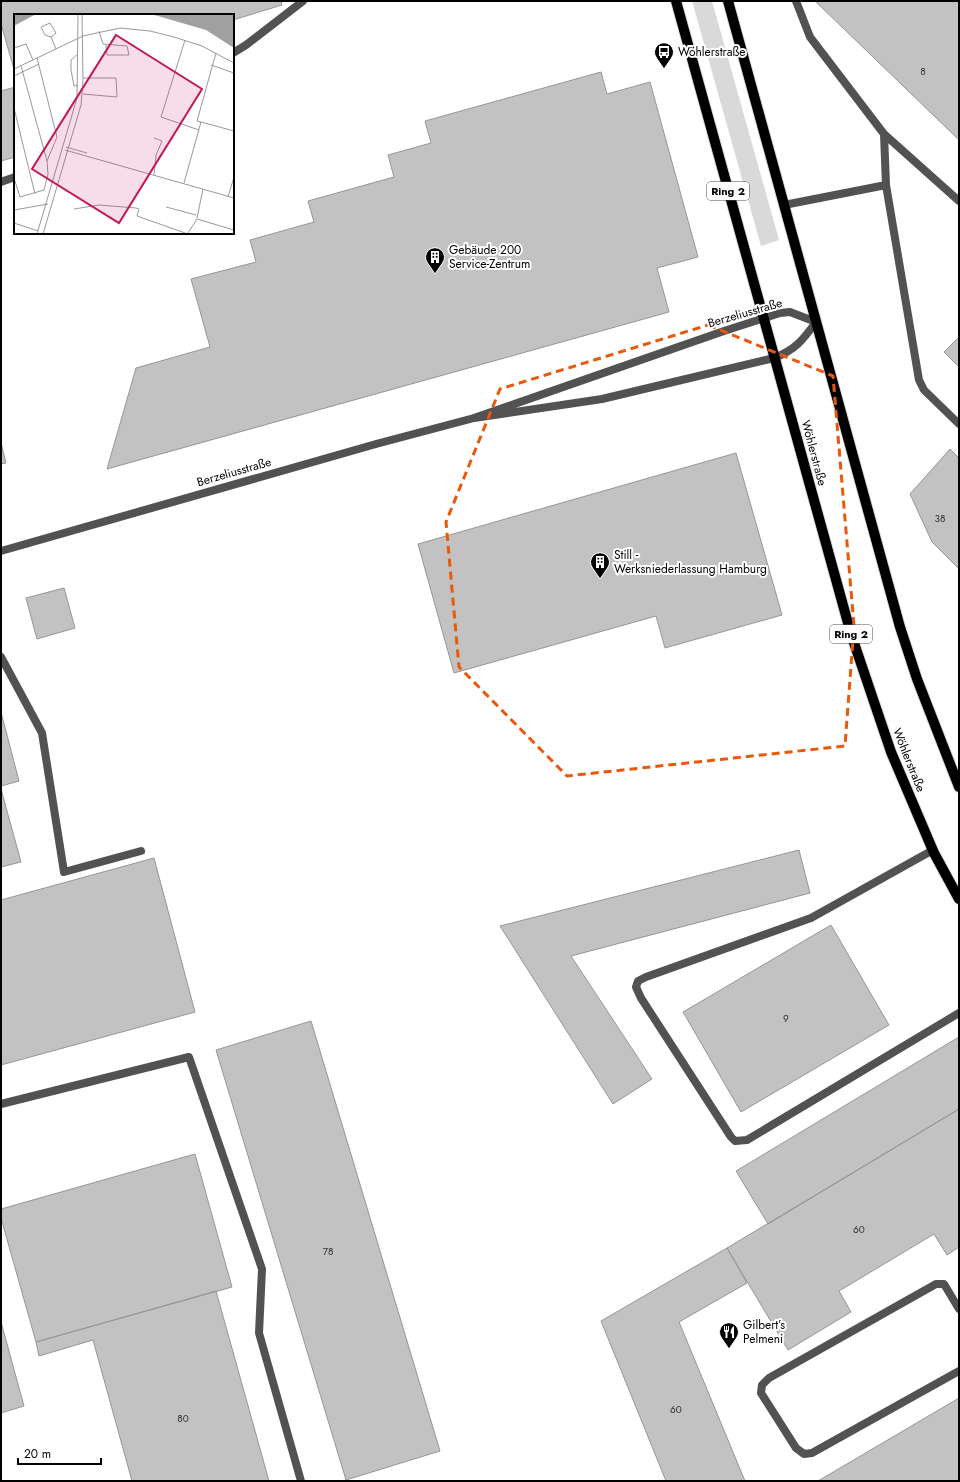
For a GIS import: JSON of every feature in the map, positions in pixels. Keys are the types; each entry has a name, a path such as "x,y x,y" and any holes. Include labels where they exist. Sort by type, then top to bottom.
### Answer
{"main road":[{"name":"Wöhlerstraße","path":"676,1 853,642 891,752 933,850 959,899"},
{"path":"728,1 900,627 917,679 959,787"}],"street":[{"path":"234,52 246,45 302,1"},
{"path":"796,1 810,37 884,134 959,201"},
{"path":"884,134 886,186 919,380 924,390 959,424"},
{"path":"1,182 14,176"},
{"path":"784,205 886,186"},
{"name":"Berzeliusstraße","path":"1,551 376,444 474,418 717,333 780,313 790,312 816,322 793,349 774,358 602,399 474,418"},
{"path":"1,658 42,733 64,872 141,851"},
{"path":"933,850 811,918 646,977 638,981 636,987 641,998 731,1138 735,1141 747,1140 959,1013"},
{"path":"1,1104 189,1057 262,1269 259,1333 301,1481"},
{"path":"959,1309 944,1284 936,1284 769,1378 762,1385 762,1393 796,1448 804,1454 812,1453 959,1371"}],"highlighted area":[{"path":"708,325 833,376 854,626 845,746 567,776 459,667 446,522 500,389"}],"shaded area":[{"path":"692,1 712,1 779,240 761,246"}],"building":[{"path":"1,1 281,1 282,5 234,20 234,14 14,14 14,70 1,24"},
{"path":"815,1 959,1 959,140"},
{"name":"Gebäude 200 Service-Zentrum","path":"601,72 607,94 650,82 698,257 657,268 669,312 107,469 136,368 210,347 191,279 256,262 250,240 314,222 308,201 394,177 388,155 431,143 425,121"},
{"path":"14,87 14,157 1,161 1,91"},
{"path":"959,337 959,367 944,352"},
{"path":"1,443 6,463 1,464"},
{"path":"950,449 959,458 959,569 932,542 910,494"},
{"name":"Still - Werksniederlassung Hamburg","path":"736,453 782,615 665,648 656,616 454,673 418,544"},
{"path":"64,588 75,628 37,639 26,598"},
{"path":"1,712 19,781 1,786"},
{"path":"1,789 21,862 1,867"},
{"path":"799,850 810,893 571,956 652,1079 613,1104 500,926"},
{"path":"154,858 195,1012 1,1065 1,900"},
{"path":"831,925 889,1025 741,1112 683,1012"},
{"path":"311,1021 440,1451 346,1480 216,1050"},
{"path":"959,1037 959,1109 768,1224 736,1171"},
{"path":"959,1109 959,1247 947,1255 934,1234 839,1291 851,1312 788,1350 727,1248"},
{"path":"195,1154 232,1287 36,1342 1,1218 1,1209"},
{"path":"727,1248 747,1283 679,1322 745,1481 666,1481 601,1321"},
{"path":"216,1291 269,1481 132,1481 93,1340 39,1356 36,1342"},
{"path":"1,1322 24,1406 1,1413"},
{"path":"959,1398 959,1481 818,1481"}],"place":[{"name":"Wöhlerstraße","path":"664,69"},
{"name":"Gebäude 200 Service-Zentrum","path":"435,274"},
{"name":"Still - Werksniederlassung Hamburg","path":"600,579"},
{"name":"Gilbert’s Pelmeni","path":"729,1349"}]}
